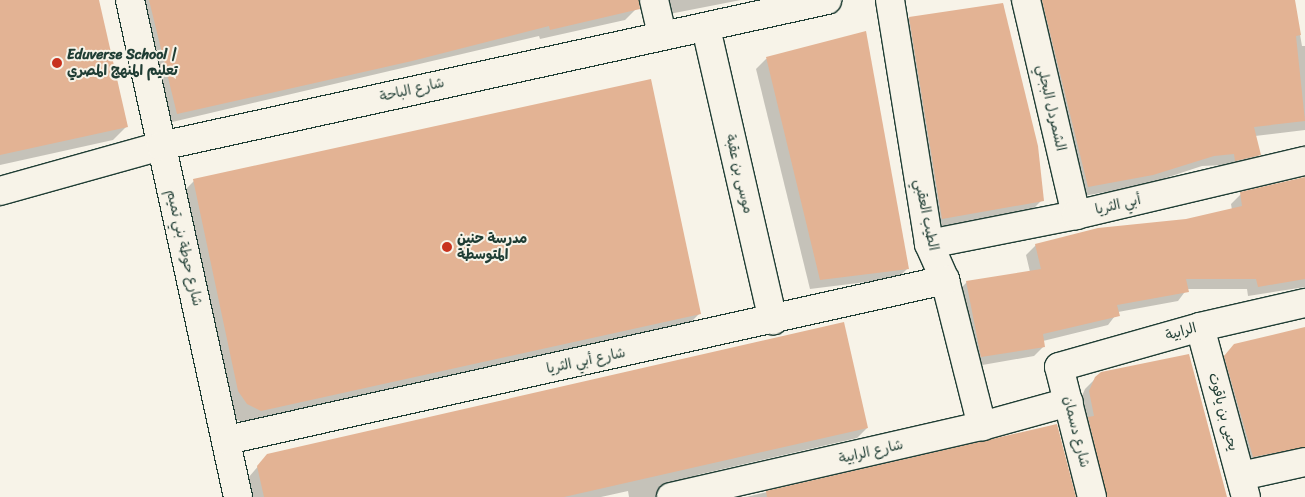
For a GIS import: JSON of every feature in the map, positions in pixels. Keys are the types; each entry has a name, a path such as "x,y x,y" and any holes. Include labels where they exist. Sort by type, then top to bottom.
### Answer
{"street":[{"name":"شارع حوطة بني تميم","path":"130,0 238,497"},
{"path":"654,0 662,34"},
{"name":"شارع الباحة","path":"0,191 161,146 662,34 706,28 800,3 827,0"},
{"name":"الطيب العقبي","path":"890,0 930,244 944,280 982,426"},
{"name":"الشمردل البجلي","path":"1026,0 1076,215"},
{"name":"موسى بن عقبة","path":"706,28 773,320"},
{"name":"أبي الثريا","path":"930,244 1076,215 1305,161"},
{"name":"شارع أبي الثريا","path":"227,440 773,320 944,280"},
{"name":"الرابية","path":"1059,367 1200,326 1305,303"},
{"name":"يحيى بن ياقوت","path":"1200,326 1243,486"},
{"name":"شارع دسمان","path":"1059,367 1092,497"},
{"name":"شارع الرابية","path":"671,497 982,426 1069,402"},
{"path":"1243,486 1305,462"}],"building":[{"name":"Eduverse School | تعليم المنهج المصري","path":"0,0 99,0 128,127 0,155"},
{"path":"149,0 639,0 640,9 550,30 549,26 412,61 177,114"},
{"path":"1042,0 1295,0 1301,35 1296,36 1305,121 1254,127 1261,155 1235,161 1234,154 1214,156 1153,175 1088,187"},
{"path":"1003,3 1038,146 1044,201 942,219 909,17"},
{"path":"866,31 909,269 820,280 766,57"},
{"name":"مدرسة حنين المتوسطة","path":"651,79 701,314 261,411 247,404 238,391 193,179"},
{"path":"1305,177 1305,279 1258,287 1256,279 1186,279 1189,292 1117,305 1120,316 1043,334 1045,347 981,357 966,281 1041,269 1035,244 1098,228 1186,219 1242,206 1240,192"},
{"path":"844,322 868,428 564,497 264,497 257,466 267,454"},
{"path":"1305,327 1305,447 1253,457 1224,356 1234,344"},
{"path":"1189,354 1227,497 1107,497 1088,417 1094,416 1089,391 1095,377 1101,372"},
{"path":"1057,424 1076,497 767,497 766,491"}],"place":[{"name":"Eduverse School | تعليم المنهج المصري","path":"57,63"},
{"name":"مدرسة حنين المتوسطة","path":"447,247"}]}
